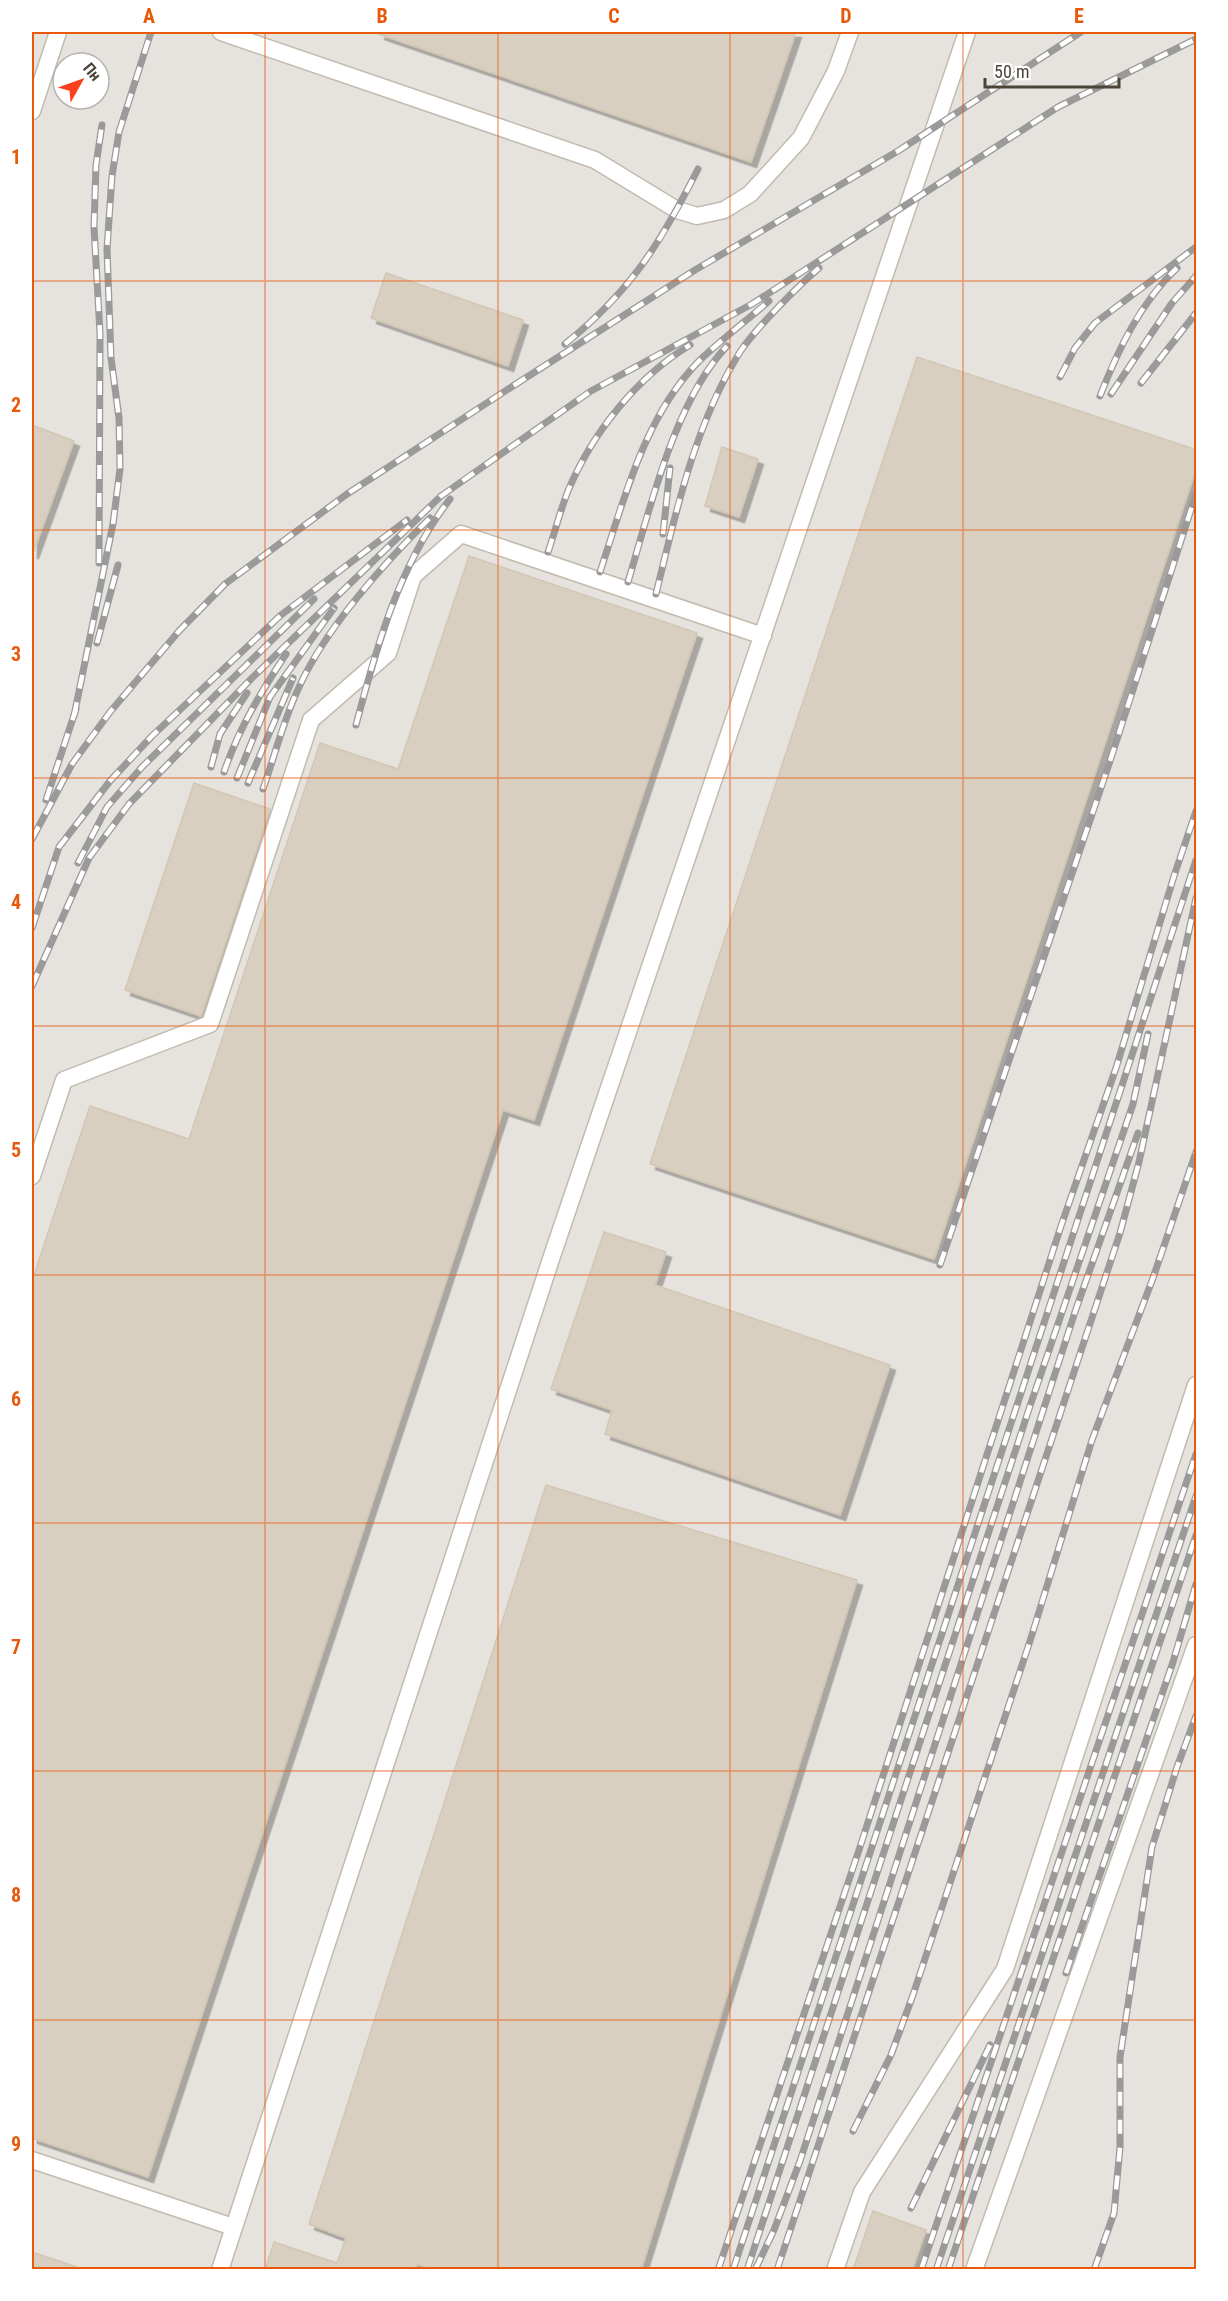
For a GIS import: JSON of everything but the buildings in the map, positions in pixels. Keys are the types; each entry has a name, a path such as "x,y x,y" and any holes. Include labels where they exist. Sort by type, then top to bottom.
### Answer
{"lane":[{"path":"32,111 58,32"},
{"path":"221,32 595,160 677,210 697,216 724,210 750,194 801,138 836,71 850,32"},
{"path":"220,2270 555,1248 967,32"},
{"path":"32,1176 63,1080 210,1024 311,720 388,652 413,576 461,534 763,636"},
{"path":"835,2270 862,2192 1005,1969 1197,1385"},
{"path":"974,2270 1197,1645"},
{"path":"32,2160 233,2227"}],"shaded area":[{"path":"32,32 1196,32 1196,2269 32,2270"}],"railway":[{"path":"74,716 113,524 120,469 119,418 111,358 107,249 112,176 119,132 151,32"},
{"path":"32,839 72,764 110,712 179,631 225,584 347,494 516,384 695,270 898,151 1081,32"},
{"path":"32,986 89,858 129,804 252,678 441,496 591,391 752,304 1058,107 1196,39"},
{"path":"99,563 100,333 94,227 96,165 102,125"},
{"path":"565,344 608,305 642,265 670,221 698,169"},
{"path":"1060,377 1075,348 1095,323 1196,247"},
{"path":"656,594 689,469 699,438 724,380 740,352 756,332 819,268"},
{"path":"1100,396 1131,328 1152,296 1177,268"},
{"path":"1111,394 1172,303 1196,276"},
{"path":"600,572 627,488 650,433 664,407 699,361 769,301"},
{"path":"1141,383 1196,313"},
{"path":"548,552 568,491 578,469 603,428 634,390 652,373 690,345"},
{"path":"628,582 655,490 678,426 708,369 727,346"},
{"path":"663,534 670,468"},
{"path":"940,1265 1111,758 1196,494"},
{"path":"356,725 372,665 403,578 432,524 450,499"},
{"path":"263,789 289,710 311,663 358,597 430,518"},
{"path":"32,928 59,847 110,781 152,736 281,615 407,520"},
{"path":"97,643 118,565"},
{"path":"78,863 107,807 142,767 314,599"},
{"path":"237,778 270,697 334,608"},
{"path":"224,772 236,740 251,711 286,654"},
{"path":"248,783 293,678"},
{"path":"211,767 220,734 247,693"},
{"path":"46,800 76,709"},
{"path":"718,2270 859,1850 1061,1226 1116,1068 1196,811"},
{"path":"733,2270 1196,860"},
{"path":"777,2270 1120,1233 1139,1162 1196,898"},
{"path":"747,2270 1030,1406 1133,1104 1148,1034"},
{"path":"755,2270 774,2230 800,2161 1075,1312 1138,1133"},
{"path":"853,2131 891,2055 913,1995 1030,1641 1092,1440 1153,1278 1196,1152"},
{"path":"921,2270 1196,1454"},
{"path":"936,2270 1196,1496"},
{"path":"948,2270 1196,1535"},
{"path":"1066,1973 1173,1662 1196,1584"},
{"path":"1094,2270 1114,2213 1120,2147 1120,2057 1152,1847 1196,1716"},
{"path":"911,2208 990,2045"}]}
